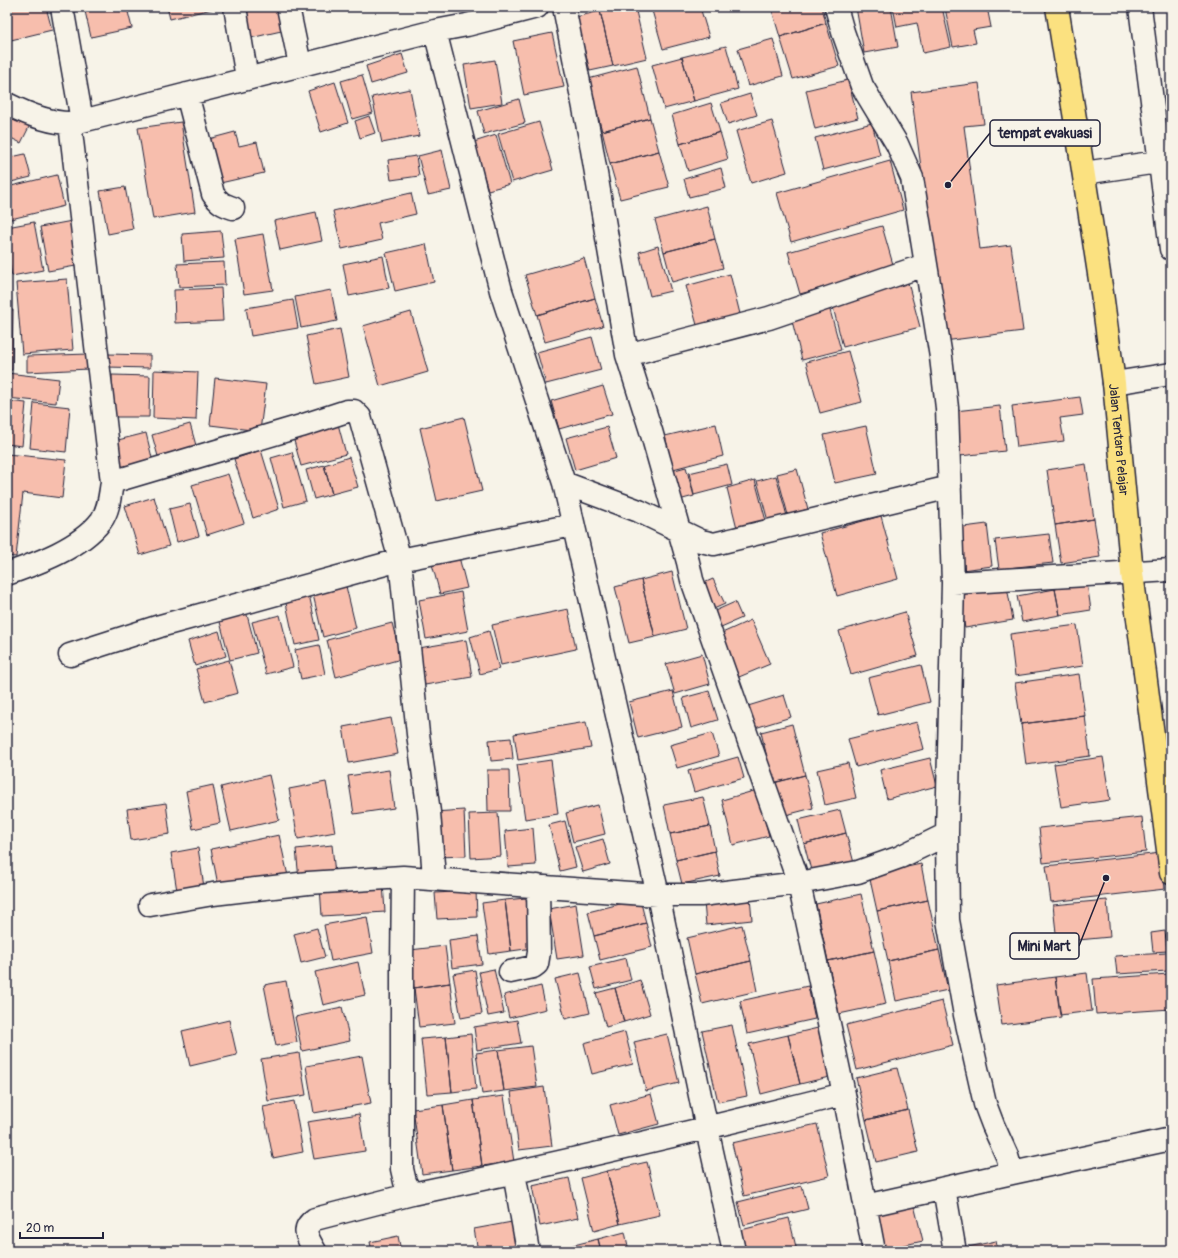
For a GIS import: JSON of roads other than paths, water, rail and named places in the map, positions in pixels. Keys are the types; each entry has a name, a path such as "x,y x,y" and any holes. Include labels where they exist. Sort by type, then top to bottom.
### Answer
{"main road":[{"name":"Jalan Tentara Pelajar","path":"1057,7 1084,173 1114,383 1132,573 1166,803 1171,873"}],"street":[{"path":"7,574 41,561 67,548 87,535 102,520 109,504 112,482 62,7"},
{"path":"235,7 248,78"},
{"path":"288,7 300,65"},
{"path":"75,137 187,94 435,31 465,16 537,7"},
{"path":"564,7 590,138 627,355 651,430 692,580 799,883 844,1094 874,1251"},
{"path":"836,7 862,86 897,144 912,178 941,357 947,408 953,583 947,834 948,920 964,1007 985,1104 1007,1156 1012,1173"},
{"path":"1140,7 1165,160 1171,249"},
{"path":"435,31 501,292 569,505 658,895 734,1251"},
{"path":"187,94 213,194 224,206 234,208"},
{"path":"7,104 33,116 47,119 75,137"},
{"path":"1084,173 1165,160"},
{"path":"627,355 769,318 925,265"},
{"path":"1114,383 1171,374"},
{"path":"112,482 347,411 354,410 360,417 400,560 418,734 429,812 434,878"},
{"path":"70,655 160,626 400,560 569,505 639,511 683,545 702,541 714,544 950,487"},
{"path":"953,583 1171,570"},
{"path":"150,905 221,893 308,883 403,877 658,895 701,895 799,883 858,872 900,857 947,834"},
{"path":"403,877 402,1169 405,1182 412,1194"},
{"path":"510,972 533,967 537,964 539,952 538,886"},
{"path":"315,1251 308,1238 306,1230 309,1223 315,1219 412,1194 514,1173 707,1129 844,1094"},
{"path":"865,1206 1171,1139"},
{"path":"514,1173 528,1251"},
{"path":"944,1188 954,1246"}],"place":[{"name":"tempat evakuasi","path":"948,185"},
{"name":"Mini Mart","path":"1106,878"}]}
